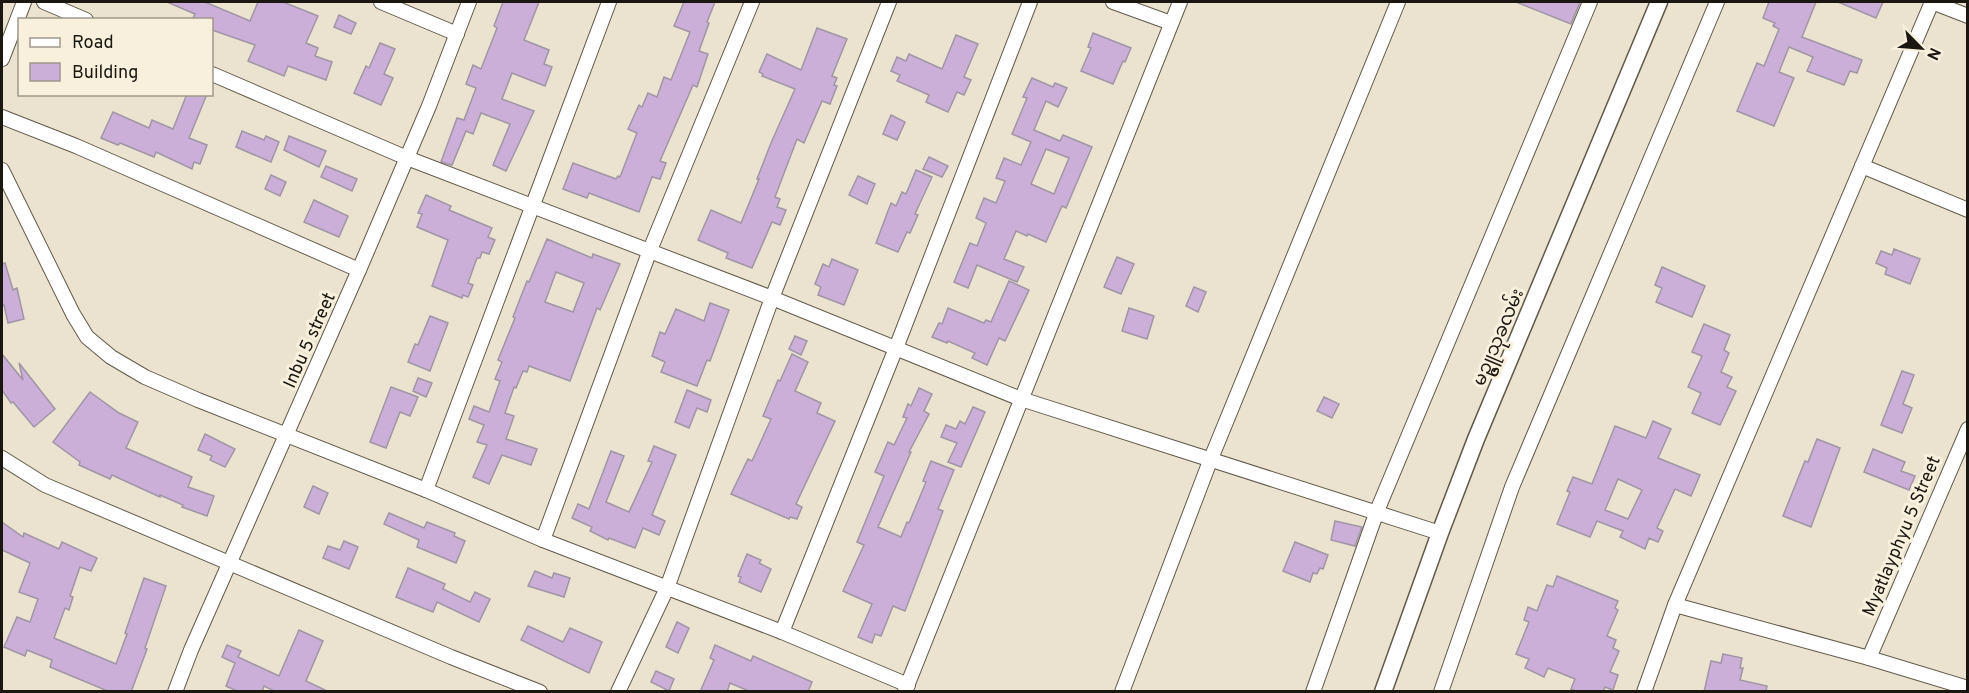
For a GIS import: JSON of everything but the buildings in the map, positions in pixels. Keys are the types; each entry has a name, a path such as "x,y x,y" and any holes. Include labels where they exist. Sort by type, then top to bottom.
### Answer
{"street":[{"path":"2,59 24,2"},
{"path":"44,2 81,18"},
{"path":"381,2 457,34"},
{"name":"Inbu 5 street","path":"175,692 191,650 407,158 469,2"},
{"path":"426,490 609,2"},
{"path":"543,540 650,250 752,2"},
{"path":"618,692 667,588 772,298 889,2"},
{"path":"782,632 896,348 1030,2"},
{"path":"1113,2 1171,23"},
{"path":"2,170 73,314 87,337 111,357 146,377 198,400 426,490 543,540 782,632 906,688 1180,2"},
{"path":"1122,692 1210,461 1398,2"},
{"path":"1313,692 1377,512 1590,2"},
{"name":"မဥ္ဇူသုခလမ်း","path":"1383,692 1476,439 1659,2"},
{"path":"1440,692 1512,487 1717,2"},
{"path":"1644,692 1676,605 1932,2 1968,16"},
{"path":"213,74 407,158 650,250 1021,399 1440,533"},
{"path":"2,117 76,146 359,270"},
{"path":"1862,166 1968,210"},
{"name":"Myatlayphyu 5 Street","path":"1869,658 1968,429"},
{"path":"2,458 45,485 451,657 540,692"},
{"path":"1676,605 1968,688"}]}
